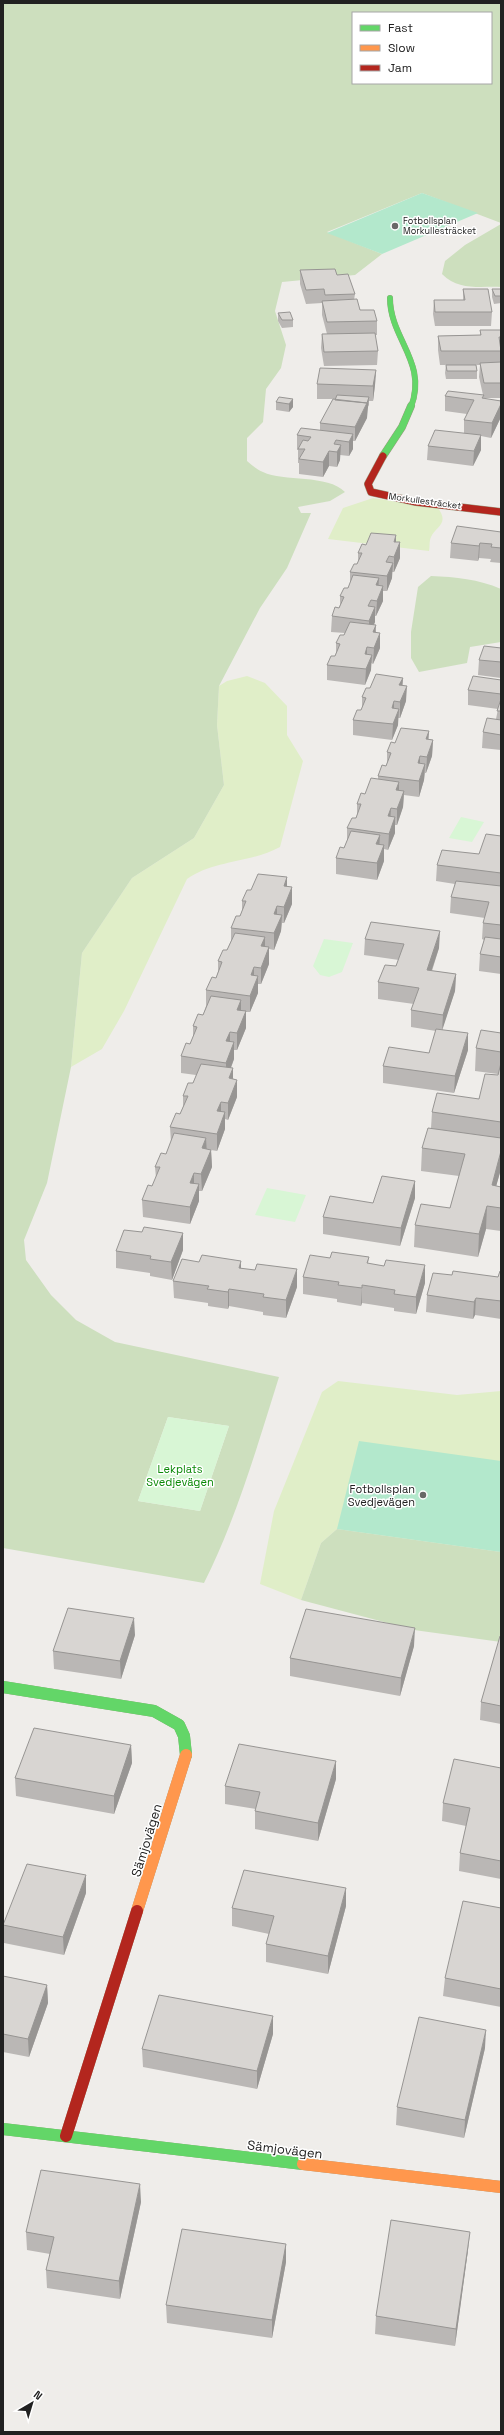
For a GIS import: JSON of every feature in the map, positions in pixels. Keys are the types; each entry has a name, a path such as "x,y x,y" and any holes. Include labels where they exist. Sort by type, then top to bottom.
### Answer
{"street":[{"name":"Morkullesträcket","path":"390,298 389,312 412,357 417,378 414,400 404,424 372,473 368,484 371,492 416,502 501,512"},
{"name":"Sämjovägen","path":"3,1686 154,1711 170,1718 181,1726 186,1738 187,1753 66,2136"},
{"name":"Sämjovägen","path":"3,2129 501,2187"}],"green space":[{"path":"3,3 501,3 501,223 422,193 327,232 382,254 355,275 282,282 275,311 286,345 281,368 266,389 263,422 247,438 247,461 259,470 272,475 317,480 337,486 345,492 330,501 298,507 301,513 311,513 287,568 260,608 219,686 217,725 224,785 194,838 132,878 82,953 71,1067 47,1183 24,1240 26,1260 51,1295 76,1320 115,1342 279,1377 254,1456 227,1533 204,1583 3,1548","holes":["168,1417 229,1426 200,1511 138,1501"]},
{"name":"Fotbollsplan Morkullesträcket","path":"422,193 478,213 382,254 327,233"},
{"path":"501,224 501,287 477,287 462,285 455,283 442,274 445,261 465,245"},
{"path":"373,498 438,508 443,518 442,522 431,537 429,551 328,539 343,508"},
{"path":"431,576 467,579 501,589 501,642 470,647 467,663 419,672 411,658 411,632 418,587"},
{"path":"247,676 265,683 287,706 287,735 303,761 280,847 257,856 209,868 187,879 124,1011 102,1049 71,1067 82,953 132,878 194,838 224,785 217,725 219,686 227,681"},
{"path":"461,817 484,822 472,842 449,838"},
{"path":"324,939 353,943 342,972 329,977 320,975 313,966"},
{"path":"267,1188 306,1195 295,1222 255,1215"},
{"path":"338,1381 457,1395 501,1391 501,1552 337,1529 321,1543 301,1600 260,1584 274,1511 322,1392"},
{"name":"Lekplats Svedjevägen","path":"168,1417 229,1426 200,1511 138,1501"},
{"name":"Fotbollsplan Svedjevägen","path":"359,1441 501,1461 501,1552 337,1529"},
{"path":"337,1529 501,1552 501,1642 414,1630 301,1600 321,1543"}],"building":[{"path":"335,269 337,275 348,274 355,294 325,295 324,289 306,290 300,270"},
{"path":"463,289 488,289 492,312 435,312 434,300 465,300"},
{"path":"492,289 501,289 501,296 495,296"},
{"path":"357,299 360,310 374,310 377,321 327,322 322,301"},
{"path":"290,312 293,320 282,320 278,313"},
{"path":"480,330 501,330 501,337 499,337 501,351 441,351 438,336 481,335"},
{"path":"375,333 378,351 324,352 322,334"},
{"path":"501,362 501,383 484,383 480,363"},
{"path":"446,365 476,365 477,371 447,371"},
{"path":"320,368 376,370 373,386 317,384"},
{"path":"448,391 484,395 482,398 501,401 501,404 492,423 464,420 474,400 445,396"},
{"path":"337,395 369,397 367,403 335,400"},
{"path":"279,397 293,399 289,404 276,402"},
{"path":"333,399 367,403 355,427 320,423"},
{"path":"301,428 353,434 349,442 336,440 334,444 341,445 337,452 329,451 323,462 299,459 305,449 298,449 303,440 308,441 311,437 297,435"},
{"path":"435,430 481,435 474,451 428,446"},
{"path":"457,526 501,532 501,548 491,547 492,544 480,543 479,546 451,543"},
{"path":"371,533 396,535 394,542 400,542 394,557 389,556 386,562 393,563 387,576 350,572 354,564 357,564 362,553 358,553 362,544 366,545"},
{"path":"353,575 379,578 376,585 383,586 377,601 371,600 368,606 375,607 369,621 332,616 335,607 339,608 344,597 340,596 344,588 348,588"},
{"path":"350,622 376,625 373,632 380,633 374,648 367,647 365,654 372,655 366,669 327,665 331,656 335,656 340,644 336,643 340,635 344,635"},
{"path":"484,646 501,648 501,662 479,660"},
{"path":"376,674 403,678 399,685 407,686 400,702 394,701 392,708 399,709 393,724 353,720 357,710 361,710 366,698 362,697 366,688 370,688"},
{"path":"473,676 501,680 501,694 468,690"},
{"path":"501,699 501,711 497,711"},
{"path":"487,718 501,720 501,735 483,732"},
{"path":"401,728 429,731 426,739 433,740 427,757 420,756 418,763 425,764 419,781 378,776 382,765 386,766 391,753 387,752 391,742 395,743"},
{"path":"371,778 399,782 396,790 404,791 397,809 391,808 388,816 395,817 389,834 347,828 352,818 356,818 361,804 357,804 361,793 365,794"},
{"path":"351,831 380,835 376,844 384,845 377,863 336,858 340,847 344,848"},
{"path":"486,834 501,836 501,873 437,865 442,850 479,854"},
{"path":"258,874 287,877 284,886 292,887 284,907 277,906 274,914 282,915 274,933 231,928 236,916 240,916 246,901 242,901 247,890 251,890"},
{"path":"456,881 501,886 501,925 483,923 489,902 451,897"},
{"path":"371,922 440,931 427,970 456,974 443,1015 411,1010 419,988 378,982 385,965 396,966 404,944 365,939"},
{"path":"235,933 265,937 261,946 269,947 261,968 254,967 251,975 258,976 250,996 206,990 212,977 216,978 222,962 218,961 223,950 227,950"},
{"path":"485,937 501,939 501,957 480,954"},
{"path":"211,996 241,1000 237,1010 246,1011 237,1033 230,1032 226,1041 234,1042 226,1063 181,1056 186,1043 190,1044 197,1027 193,1026 198,1014 203,1015"},
{"path":"436,1029 468,1033 455,1076 383,1066 389,1047 429,1053"},
{"path":"481,1030 501,1033 501,1052 476,1048"},
{"path":"501,1063 501,1122 432,1112 437,1093 479,1099 485,1074 498,1075"},
{"path":"201,1064 233,1068 229,1078 237,1080 228,1103 221,1102 217,1111 225,1112 217,1134 170,1127 176,1113 180,1114 188,1096 183,1096 188,1083 193,1083"},
{"path":"428,1128 501,1138 501,1151 492,1185 501,1187 501,1208 487,1206 479,1234 415,1225 421,1204 450,1208 465,1154 422,1148"},
{"path":"174,1133 206,1138 202,1148 211,1150 201,1174 194,1173 190,1183 199,1184 190,1207 142,1200 148,1185 152,1186 160,1167 155,1167 161,1153 166,1154"},
{"path":"382,1176 415,1181 401,1228 323,1217 330,1196 373,1203"},
{"path":"144,1227 183,1233 171,1262 150,1259 151,1256 116,1251 124,1230 142,1232"},
{"path":"332,1252 369,1257 367,1263 384,1266 386,1260 425,1265 416,1297 394,1294 395,1290 362,1285 362,1288 338,1285 339,1282 303,1277 310,1255 330,1258"},
{"path":"202,1255 241,1261 239,1268 255,1270 257,1264 297,1269 286,1300 263,1297 264,1294 229,1289 228,1292 207,1289 209,1286 173,1281 182,1259 199,1262"},
{"path":"453,1271 498,1277 500,1271 501,1301 476,1298 474,1302 427,1295 433,1273 452,1275"},
{"path":"68,1608 134,1618 120,1661 53,1651"},
{"path":"306,1609 415,1628 401,1678 290,1658"},
{"path":"501,1636 501,1706 481,1702"},
{"path":"34,1728 131,1745 114,1796 15,1778"},
{"path":"239,1744 336,1761 318,1823 255,1811 260,1792 225,1786"},
{"path":"454,1759 501,1768 501,1861 460,1853 470,1808 443,1803"},
{"path":"27,1864 86,1875 63,1937 3,1925"},
{"path":"244,1870 346,1888 328,1956 266,1944 274,1916 232,1908"},
{"path":"463,1901 501,1908 501,1989 445,1978"},
{"path":"3,1976 47,1985 28,2039 3,2034"},
{"path":"159,1995 273,2016 257,2071 142,2049"},
{"path":"419,2017 486,2030 465,2120 397,2107"},
{"path":"41,2170 140,2184 119,2281 46,2270 54,2237 26,2232"},
{"path":"391,2220 470,2232 456,2329 376,2316"},
{"path":"182,2229 286,2244 272,2320 166,2305"}],"traffic: fast":[{"path":"383,456 409,414 416,388 415,374 411,358 394,320 390,298"},
{"path":"3,1687 154,1711 179,1725 184,1736 186,1755"},
{"path":"3,2129 303,2164"}],"traffic: slow":[{"path":"137,1911 186,1755"},
{"path":"303,2164 501,2187"}],"traffic: jam":[{"path":"383,456 372,473 368,484 371,492 416,502 501,512"},
{"path":"66,2136 137,1911"}],"place":[{"name":"Fotbollsplan Morkullesträcket","path":"395,226"},
{"name":"Fotbollsplan Svedjevägen","path":"423,1495"}]}
